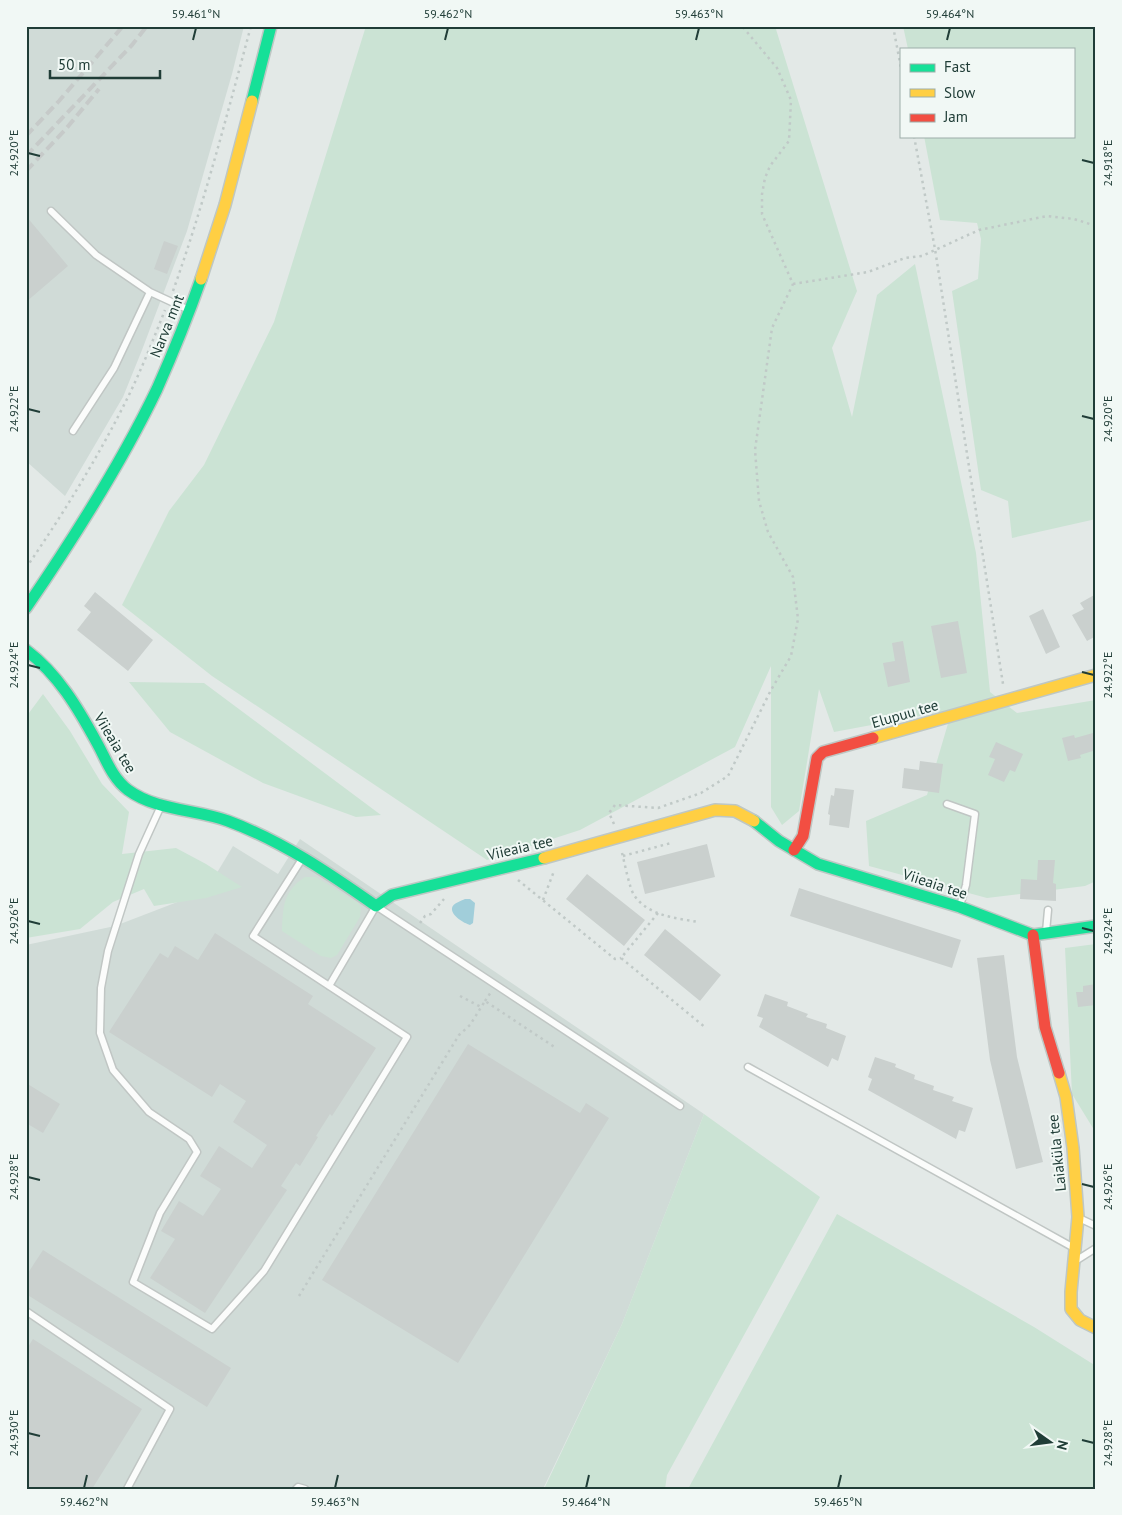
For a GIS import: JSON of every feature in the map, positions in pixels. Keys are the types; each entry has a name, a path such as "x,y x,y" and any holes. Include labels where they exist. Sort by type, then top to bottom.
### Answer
{"street":[{"name":"Narva mnt","path":"26,608 56,566 114,472 158,389 190,311 215,240 241,147 271,26"},
{"name":"Viieaia tee","path":"26,650 45,665 63,686 97,743 112,774 125,788 140,799 160,806 210,815 246,828 304,857 376,906 392,895 560,854 715,810 735,811 753,820 779,841 818,864 960,907 1033,935 1096,926"},
{"name":"Elupuu tee","path":"794,850 803,836 816,764 823,752 1096,675"},
{"name":"Laiaküla tee","path":"1033,935 1045,1027 1066,1097 1073,1148 1078,1217 1071,1309 1080,1320 1096,1328"}],"lane":[{"path":"51,211 96,254 150,292 190,311"},
{"path":"73,431 114,368 150,292"},
{"path":"947,804 975,814 966,885 960,907"},
{"path":"160,806 139,854 108,951 101,988 100,1033 112,1070 149,1112 189,1140 197,1152 160,1213 133,1282 212,1329 264,1271 407,1037 253,936 304,857"},
{"path":"329,986 376,906 680,1106"},
{"path":"1046,933 1048,910"},
{"path":"748,1066 1075,1249"},
{"path":"1078,1217 1096,1226"},
{"path":"1074,1262 1096,1248"},
{"path":"26,1311 170,1409 127,1489"},
{"path":"296,1489 298,1487 305,1489"}],"path":[{"path":"620,837 609,813 615,805 658,808 701,792 728,776 771,690 791,656 798,620 794,577 768,532 759,501 755,450 772,328 792,284 762,214 762,194 765,178 770,166 789,141 791,100 777,68 742,26"},
{"path":"893,26 900,63"},
{"path":"914,138 935,250 1006,701"},
{"path":"792,284 868,272 905,258 922,256 979,230 1047,216 1074,219 1096,226"},
{"path":"623,856 671,843"},
{"path":"621,849 633,894 644,905 658,913 698,922"},
{"path":"543,900 556,867"},
{"path":"515,878 615,959 621,958 658,913"},
{"path":"621,958 706,1028"},
{"path":"460,996 482,1007"},
{"path":"299,1296 458,1035 470,1024 485,1001 556,1048"}],"shaded area":[{"path":"26,26 244,26 187,231 142,350 123,397 65,496 26,461"},
{"path":"300,839 704,1114 622,1324 543,1489 26,1489 26,945 115,926 206,891 233,846 278,874"}],"green space":[{"path":"366,26 775,26 857,291 832,348 852,417 877,295 915,264 976,553 990,692 1017,713 1096,700 1096,881 1085,886 987,898 869,866 866,821 927,795 952,710 834,732 819,689 799,811 782,825 771,807 771,666 735,747 580,830 487,860 212,676 122,605 169,511 204,465 274,322"},
{"path":"903,26 1096,26 1096,519 1012,538 1008,501 981,490 952,291 978,279 981,239 977,223 940,220 924,138 1074,138 1074,48 908,48"},
{"path":"129,682 204,683 381,815 356,817 263,783 170,732"},
{"path":"43,694 70,731 102,784 129,812 122,854 176,848 242,887 206,898 154,906 144,889 113,902 80,929 26,938 26,717"},
{"path":"305,877 316,877 358,903 361,907 360,917 337,955 331,958 321,956 282,931 284,907 288,894"},
{"path":"1096,944 1096,1133 1072,1094 1065,948"},
{"path":"704,1114 820,1197 667,1475 665,1489 544,1489 622,1324"},
{"path":"837,1214 1034,1327 1096,1366 1096,1489 688,1489"}],"water":[{"path":"470,899 475,903 473,923 470,925 458,919 452,911 457,902"}],"building":[{"path":"26,216 68,266 26,302"},
{"path":"164,241 178,246 167,274 154,269"},
{"path":"95,592 153,640 128,671 77,630 91,612 84,606"},
{"path":"1096,594 1096,636 1087,641 1072,615 1084,609 1080,603"},
{"path":"1043,609 1060,647 1046,654 1029,616"},
{"path":"958,621 967,673 941,678 931,626"},
{"path":"903,641 910,682 888,687 883,663 895,661 892,643"},
{"path":"1093,733 1096,741 1096,750 1080,755 1081,758 1068,761 1062,738 1074,735 1075,738"},
{"path":"996,742 1023,754 1015,772 1010,770 1004,782 988,775 995,759 989,757"},
{"path":"920,761 943,764 939,793 902,788 904,768 919,770"},
{"path":"835,788 854,790 849,828 829,825 830,815 828,814 831,795 834,796"},
{"path":"707,844 715,877 645,894 637,862"},
{"path":"1038,860 1055,860 1053,883 1056,884 1056,901 1020,899 1021,879 1037,880"},
{"path":"587,874 645,920 624,946 566,899"},
{"path":"799,888 961,940 952,968 790,916"},
{"path":"665,929 721,975 700,1001 644,955"},
{"path":"215,933 313,996 308,1004 376,1048 332,1116 330,1114 300,1166 296,1163 281,1186 287,1190 205,1313 150,1278 175,1239 161,1231 179,1201 203,1216 221,1189 200,1176 219,1146 252,1168 267,1145 233,1122 246,1101 220,1084 212,1097 109,1032 160,953 168,958 175,946 198,960"},
{"path":"1004,955 1017,1057 1043,1162 1016,1169 990,1060 977,958"},
{"path":"1096,984 1096,1005 1078,1007 1076,992 1083,992 1083,986"},
{"path":"765,994 788,1002 787,1006 808,1014 806,1017 827,1024 826,1028 846,1036 838,1061 832,1058 828,1067 759,1027 763,1018 757,1016"},
{"path":"468,1044 580,1113 586,1103 609,1118 458,1363 322,1280"},
{"path":"875,1057 896,1064 895,1067 915,1075 914,1079 934,1086 933,1090 954,1097 952,1101 973,1108 965,1132 959,1130 956,1139 868,1090 872,1079 868,1077"},
{"path":"26,1083 60,1104 43,1133 26,1123"},
{"path":"43,1250 231,1368 207,1407 26,1294 26,1276"},
{"path":"33,1339 142,1409 92,1489 26,1489 26,1350"}],"railway":[{"path":"26,136 59,101 123,26"},
{"path":"26,156 132,45 147,26"},
{"path":"26,171 65,130 99,89"}],"traffic: fast":[{"path":"252,101 271,26"},
{"path":"26,608 96,501 143,418 169,362 201,279"},
{"path":"26,650 58,681 82,717 110,768 128,790 151,802 215,817 248,829 286,848 323,870 376,906 392,895 544,858"},
{"path":"754,821 779,841 818,864 960,907 1033,935 1096,926"}],"traffic: slow":[{"path":"201,279 225,205 252,101"},
{"path":"873,738 1096,675"},
{"path":"544,858 715,810 735,811 754,821"},
{"path":"1059,1073 1066,1097 1073,1148 1078,1217 1071,1309 1080,1320 1096,1328"}],"traffic: jam":[{"path":"794,850 803,836 817,758 823,752 873,738"},
{"path":"1033,935 1045,1027 1059,1073"}]}
